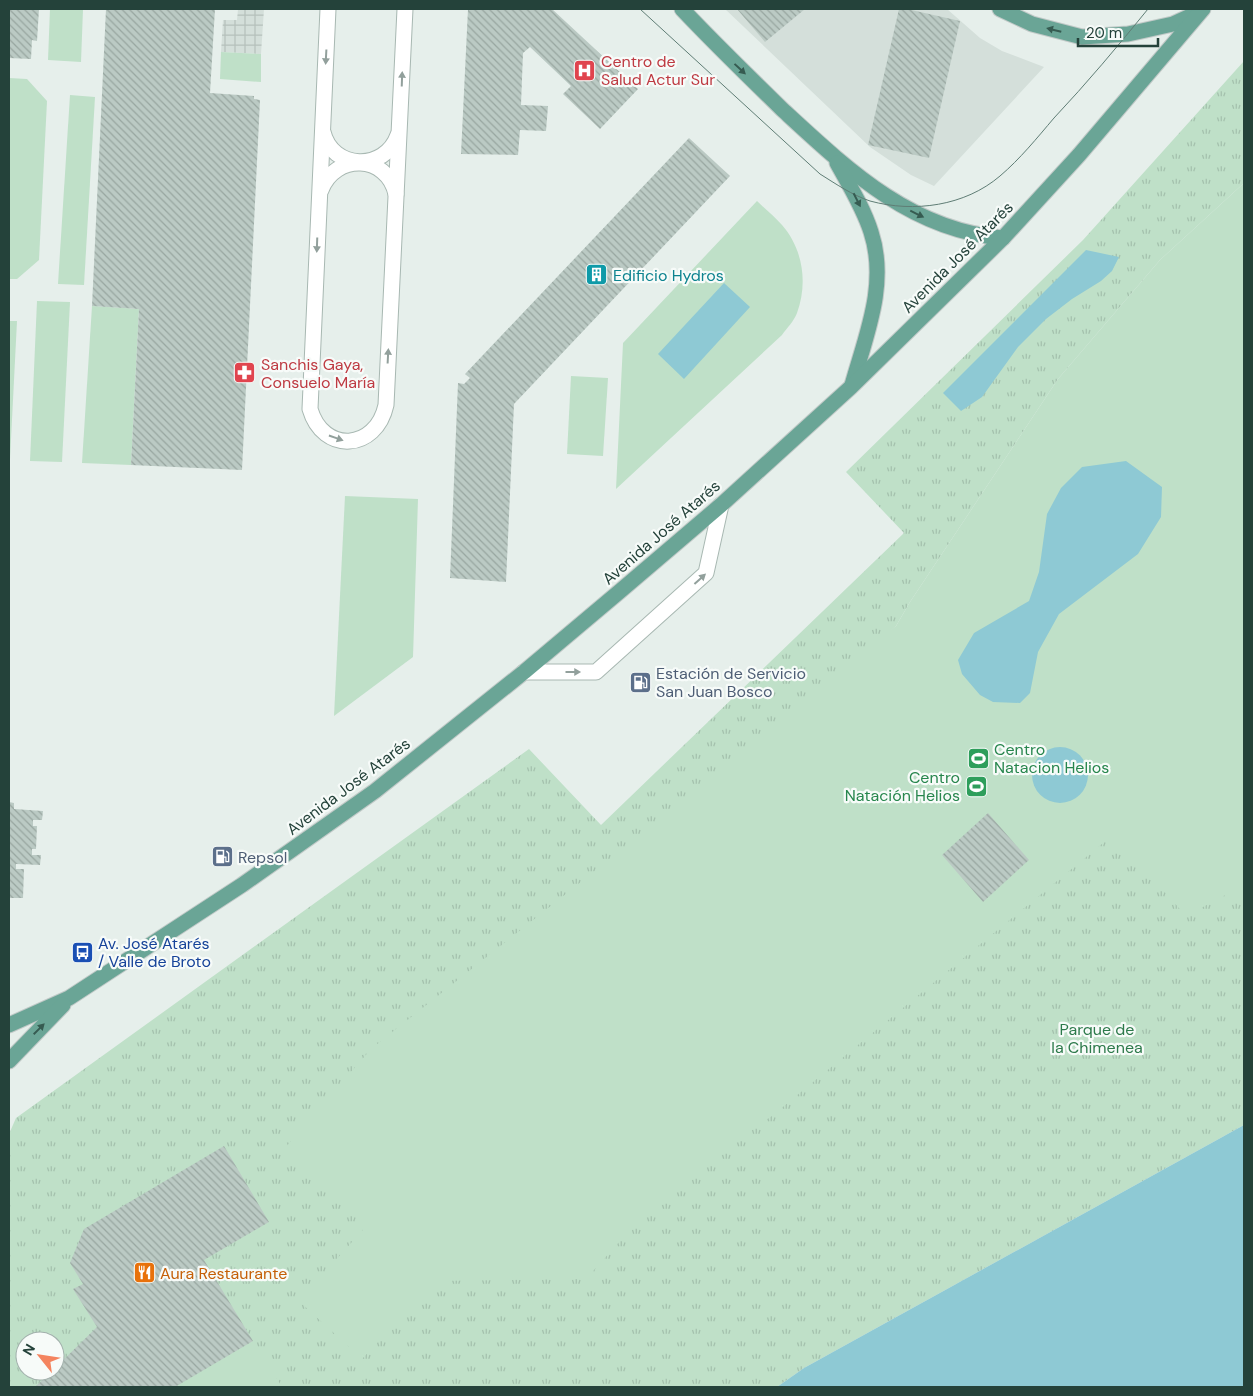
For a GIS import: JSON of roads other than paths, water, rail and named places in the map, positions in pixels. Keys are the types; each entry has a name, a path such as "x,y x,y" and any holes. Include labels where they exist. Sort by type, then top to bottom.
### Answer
{"main road":[{"path":"682,9 718,48 834,157 883,194 929,220 965,232 1003,238"},
{"path":"1000,9 1032,24 1082,37 1137,32 1173,24 1203,9"},
{"name":"Avenida José Atarés","path":"9,1025 69,998 242,885 375,791 524,672 721,504 851,387 1003,238 1105,125 1203,9"},
{"path":"834,157 867,220 877,259 876,296 869,328 851,387"},
{"name":"Avenida José Atarés","path":"9,1061 69,998"}],"lane":[{"path":"328,9 310,409 319,428 329,436 341,441 354,441 376,429 383,418 386,405 405,9"},
{"path":"322,125 328,143 334,151 350,161 360,162 369,162 386,153 393,146 400,128"},
{"path":"319,197 326,179 332,172 349,164 359,163 376,168 384,173 394,189 396,198"},
{"path":"524,672 596,672 706,573 721,504"}],"water":[{"path":"1086,250 1119,257 1112,271 1101,281 1072,299 1046,319 1018,347 982,397 961,411 943,393"},
{"path":"724,283 750,307 684,379 658,354"},
{"path":"1126,461 1162,487 1161,517 1138,554 1059,614 1038,652 1030,693 1020,703 993,702 980,695 962,674 958,660 974,633 1029,601 1039,572 1047,514 1061,488 1082,467"},
{"path":"1060,747 1071,749 1080,755 1086,764 1088,775 1086,786 1080,795 1071,801 1060,803 1049,801 1040,795 1034,786 1032,775 1034,764 1040,755 1049,749"},
{"path":"1244,1125 1244,1387 777,1387 804,1368"}],"tram line":[{"path":"640,9 820,174 863,199 887,205 904,206 921,206 955,200 971,194 1000,176 1028,148 1148,9"}],"place":[{"name":"Centro de Salud Actur Sur","path":"585,70"},
{"name":"Edificio Hydros","path":"597,275"},
{"name":"Sanchis Gaya, Consuelo María","path":"245,373"},
{"name":"Estación de Servicio San Juan Bosco","path":"640,682"},
{"name":"Centro Natacion Helios","path":"978,758"},
{"name":"Centro Natación Helios","path":"976,786"},
{"name":"Repsol","path":"222,857"},
{"name":"Av. José Atarés / Valle de Broto","path":"82,952"},
{"name":"Aura Restaurante","path":"144,1273"}],"park label":[{"name":"Parque de la Chimenea","path":"1097,1038"}]}
